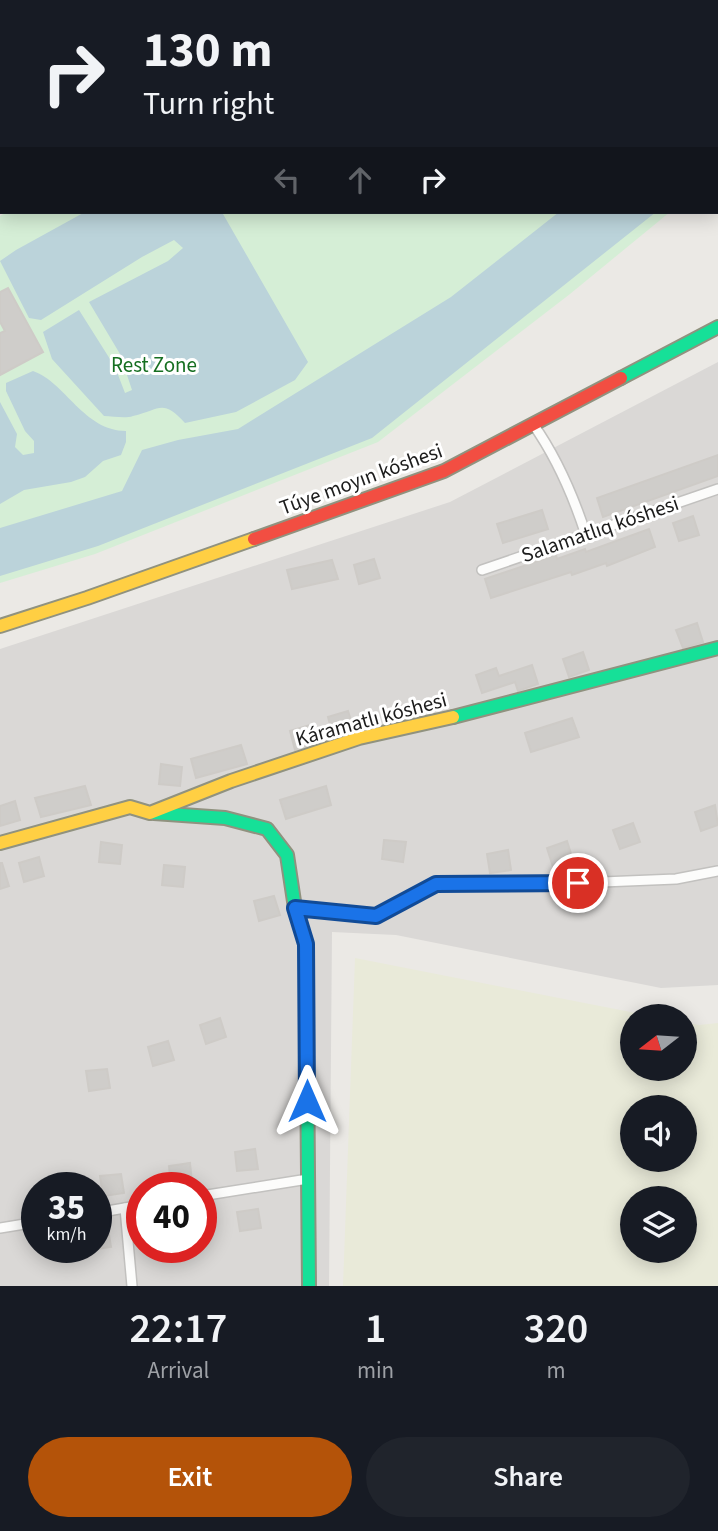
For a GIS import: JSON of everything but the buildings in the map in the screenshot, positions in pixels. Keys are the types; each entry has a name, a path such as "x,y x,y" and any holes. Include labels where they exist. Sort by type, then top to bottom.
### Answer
{"street":[{"name":"Túye moyın kóshesi","path":"0,626 87,598 443,471 718,327"},
{"path":"533,424 549,447 573,495 586,535"},
{"name":"Salamatlıq kóshesi","path":"482,570 718,489"},
{"name":"Káramatlı kóshesi","path":"0,844 130,807 150,813 231,781 359,738 406,729 718,648"},
{"path":"150,813 225,818 267,829 287,855 295,908 306,944 309,1286"},
{"path":"295,908 376,916 436,884 529,885 676,879 718,871"},
{"path":"217,1193 307,1179"},
{"path":"112,1210 125,1208 132,1286"},
{"path":"0,1228 21,1225"}],"shaded area":[{"path":"718,362 718,985 661,988 396,935 332,932 329,1286 0,1286 0,649 450,502"}],"green space":[{"name":"Rest Zone","path":"668,214 570,294 378,442 95,554 0,583 0,216"},
{"path":"355,958 620,1010 620,1082 696,1082 697,1025 718,1023 718,1286 343,1286"}],"water":[{"path":"81,214 223,214 308,362 295,380 236,412 185,423 166,408 130,417 104,416 52,359 43,332 79,310 115,367 125,393 132,390 120,354 89,302 168,261 183,248 174,240 41,320 29,318 0,261"},
{"path":"556,214 653,214 372,438 98,546 0,576 0,528 122,491 142,450 238,429 451,297"},
{"path":"33,371 55,385 98,423 111,429 126,431 126,442 121,455 103,461 85,477 24,490 0,504 0,402 17,434 15,447 23,455 34,453 34,441 25,431 6,391 6,383"}],"traffic: fast":[{"path":"621,378 718,327"},
{"path":"453,717 718,648"},
{"path":"154,813 225,818 267,829 287,855 295,908 306,944 309,1286"}],"traffic: slow":[{"path":"0,626 254,539"},
{"path":"0,843 130,807 150,813 231,781 359,738 453,717"}],"traffic: jam":[{"path":"254,539 444,471 621,378"}],"route":[{"path":"307,1101 306,944 295,908 376,916 436,884 578,883"}]}
